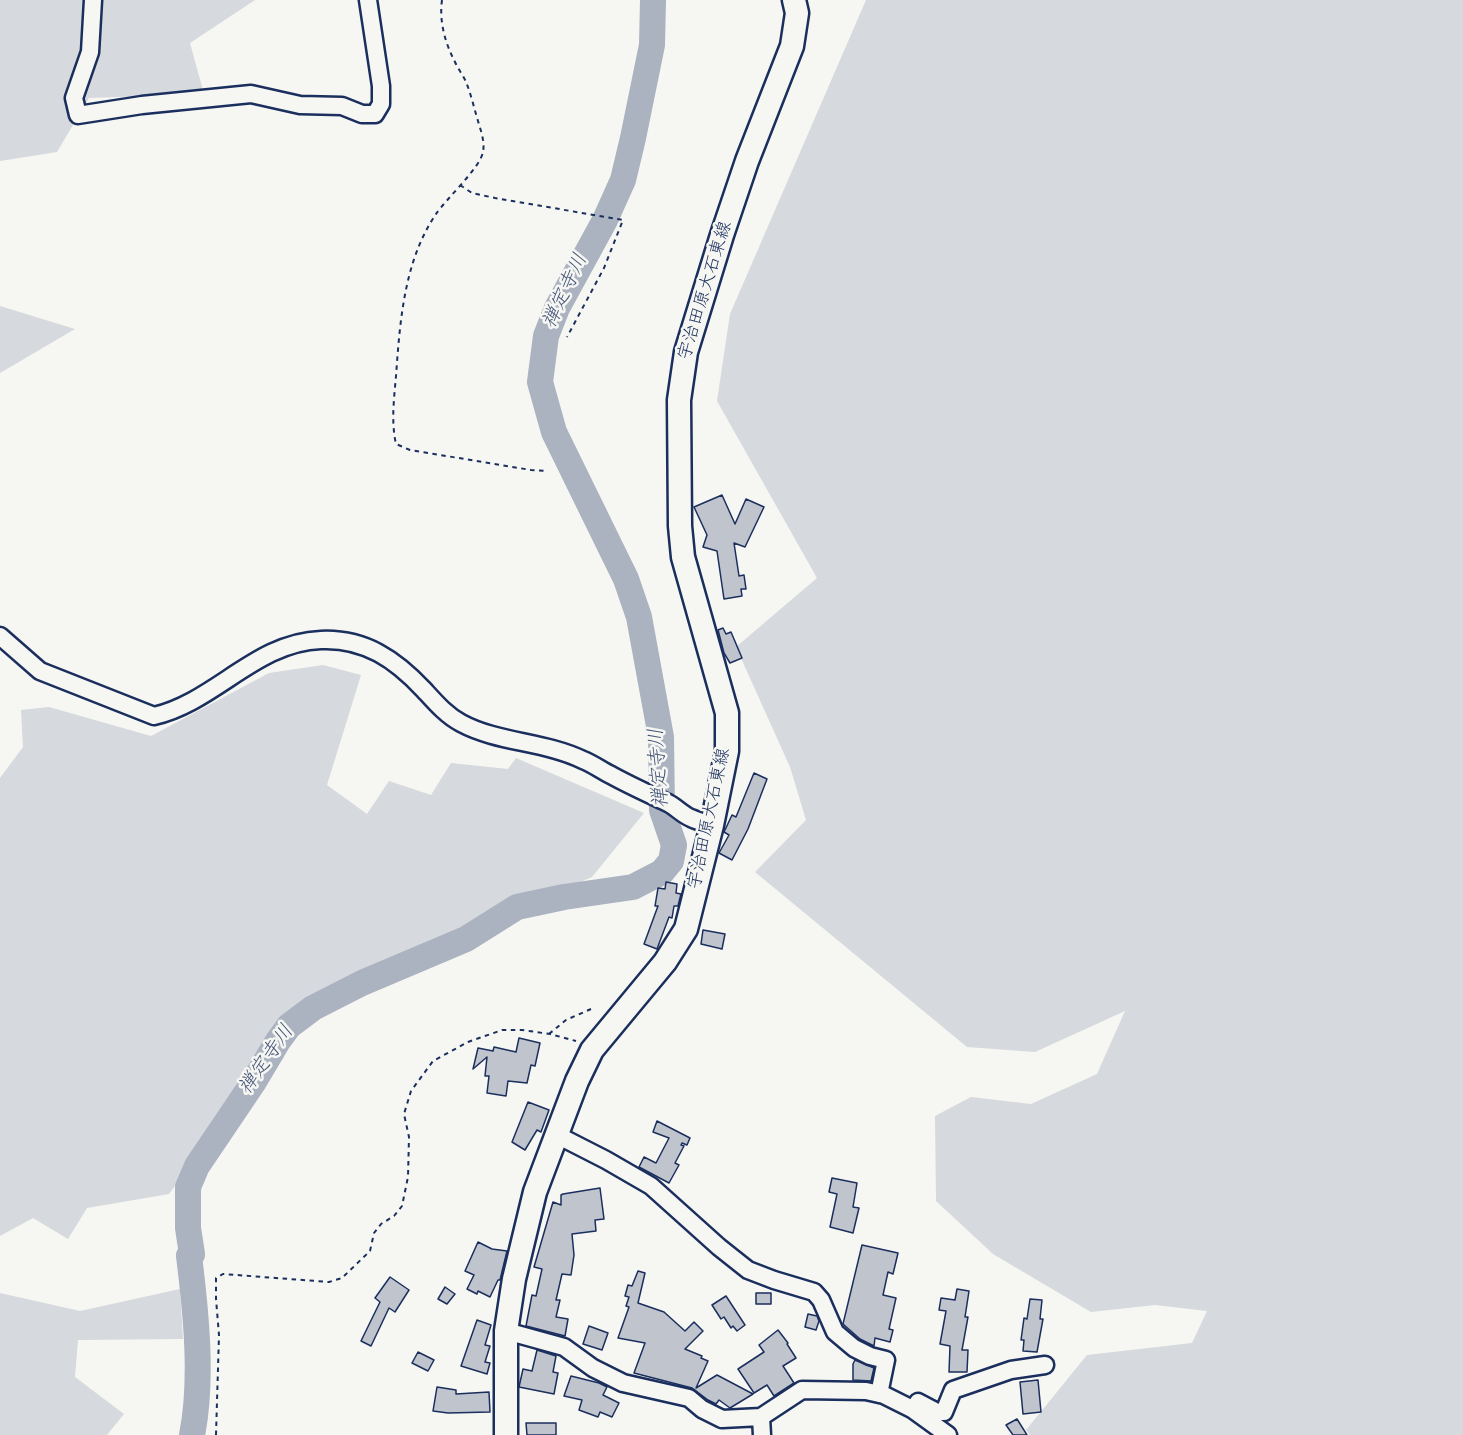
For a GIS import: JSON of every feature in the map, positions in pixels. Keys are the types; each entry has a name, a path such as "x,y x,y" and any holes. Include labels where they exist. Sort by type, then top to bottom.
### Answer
{"main road":[{"name":"宇治田原大石東線","path":"506,1435 506,1331 514,1278 535,1192 592,1050 665,962 686,929 712,825 727,752 727,713 683,556 680,526 679,400 686,352 722,235 747,162 792,46 797,13 794,0"}],"street":[{"path":"93,0 90,52 74,98 78,115 142,105 251,94 300,105 342,106 362,114 375,114 381,104 381,86 368,0"},
{"path":"0,636 40,671 154,716 196,700 275,650 296,643 322,639 358,643 373,648 392,660 414,679 444,711 461,723 480,731 546,746 582,759 665,802 690,818 712,825"},
{"path":"557,1135 651,1186 748,1270 814,1292 821,1300 835,1332 862,1352 886,1360 879,1394"},
{"path":"506,1331 564,1347 593,1368 623,1383 689,1398 702,1409 722,1419 761,1417 802,1390 867,1391 906,1406 939,1426 948,1435"},
{"path":"906,1406 910,1400 937,1412 944,1412 953,1390 1011,1370 1045,1365"},
{"path":"761,1417 762,1435"}],"path":[{"path":"442,0 440,12 444,34 454,61 465,80 482,136 483,154 436,214 419,244 399,327 392,427 396,444 421,452 546,471"},
{"path":"460,185 472,193 623,220 604,268 567,337"},
{"path":"549,1034 566,1020 591,1008"},
{"path":"216,1435 219,1335 216,1278 223,1274 329,1282 342,1278 370,1251 374,1233 402,1206 408,1177 409,1137 404,1114 411,1091 433,1061 468,1042 502,1030 522,1029 549,1034 577,1042 592,1050"}],"shaded area":[{"path":"0,0 255,0 190,43 204,94 89,98 57,152 0,161"},
{"path":"866,0 1463,0 1463,1435 1030,1435 1026,1430 1087,1355 1192,1343 1207,1311 1155,1305 1091,1312 993,1254 936,1201 935,1116 971,1097 1031,1104 1097,1074 1125,1011 1035,1052 967,1047 755,872 806,820 790,767 736,647 817,578 717,401 730,314"},
{"path":"0,306 75,329 0,373"},
{"path":"323,665 361,675 327,785 367,814 389,781 431,795 451,763 508,769 516,758 644,813 592,877 321,991 169,1194 87,1208 68,1239 33,1218 0,1236 0,778 23,747 21,710 49,707 151,736 269,673"},
{"path":"180,1289 183,1339 78,1340 75,1377 124,1414 107,1435 0,1435 0,1293 80,1311"}],"building":[{"path":"722,495 735,524 746,499 764,507 745,547 734,543 739,576 744,575 746,589 741,589 742,596 724,599 717,551 703,547 707,535 694,507"},
{"path":"723,628 726,634 731,632 742,658 730,663 724,653 718,630"},
{"path":"754,773 767,779 748,829 732,860 719,853 729,835 724,832 732,815 736,817"},
{"path":"666,882 677,884 676,893 681,894 678,906 674,906 672,918 669,917 657,949 644,944 658,906 655,906 658,888 665,889"},
{"path":"703,930 725,934 722,949 701,944"},
{"path":"519,1038 540,1043 535,1066 531,1065 527,1083 508,1081 506,1096 487,1093 489,1076 485,1076 487,1057 473,1069 478,1048 493,1051 494,1047 516,1052"},
{"path":"528,1102 549,1110 541,1132 537,1130 525,1150 512,1142"},
{"path":"657,1121 690,1138 687,1145 682,1143 681,1145 684,1146 675,1163 679,1165 669,1183 639,1167 644,1157 656,1163 669,1138 653,1132"},
{"path":"832,1178 857,1183 853,1207 859,1208 853,1233 830,1227 837,1194 829,1192"},
{"path":"600,1188 604,1219 595,1220 596,1231 572,1234 574,1255 571,1275 562,1274 556,1300 560,1300 556,1317 568,1319 565,1336 526,1326 532,1295 536,1296 542,1269 534,1267 553,1202 561,1205 563,1194"},
{"path":"478,1242 492,1249 507,1251 500,1280 490,1297 467,1289 474,1275 465,1271"},
{"path":"862,1245 898,1253 893,1274 888,1272 883,1295 896,1298 889,1329 893,1330 890,1342 875,1338 874,1346 860,1339 843,1324"},
{"path":"638,1271 645,1273 638,1303 664,1312 685,1331 694,1322 703,1331 685,1349 708,1361 696,1388 717,1375 753,1394 730,1408 719,1400 716,1404 708,1400 692,1388 634,1373 645,1343 618,1338 629,1307 626,1306 629,1297 625,1296 628,1285 632,1286"},
{"path":"390,1277 409,1290 395,1312 389,1308 371,1346 361,1341 380,1302 375,1298"},
{"path":"445,1287 455,1294 447,1304 438,1299"},
{"path":"957,1289 969,1291 965,1317 968,1317 962,1350 968,1350 967,1372 949,1372 950,1346 940,1344 946,1311 939,1310 941,1298 955,1300"},
{"path":"756,1293 771,1293 771,1304 756,1304"},
{"path":"726,1296 745,1325 737,1331 733,1326 731,1328 724,1317 721,1319 712,1305"},
{"path":"1030,1299 1042,1300 1040,1319 1043,1319 1037,1352 1023,1351 1024,1340 1021,1340"},
{"path":"808,1314 817,1316 819,1321 816,1330 805,1327"},
{"path":"477,1320 491,1325 485,1345 490,1346 485,1362 490,1363 487,1374 461,1366"},
{"path":"589,1326 608,1333 602,1350 583,1344"},
{"path":"778,1330 796,1358 783,1366 794,1383 774,1396 767,1385 754,1393 738,1369 764,1352 759,1345"},
{"path":"537,1350 556,1356 553,1372 558,1373 554,1394 519,1387 523,1369 532,1371"},
{"path":"418,1352 434,1360 428,1371 412,1363"},
{"path":"855,1360 874,1368 871,1381 853,1380"},
{"path":"571,1376 607,1387 603,1395 619,1403 612,1417 600,1412 598,1417 579,1410 582,1400 564,1396"},
{"path":"1038,1380 1041,1412 1023,1414 1020,1382"},
{"path":"437,1387 456,1390 456,1394 489,1392 490,1412 433,1411"},
{"path":"1017,1419 1027,1435 1013,1435 1006,1425"},
{"path":"526,1423 556,1423 556,1435 527,1435"}],"waterway":[{"name":"禅定寺川","path":"192,1435 198,1369 189,1256 192,1254 188,1228 188,1187 197,1166 289,1026 313,1008 362,983 466,939 517,907 564,897 633,887 662,872 671,861 674,845 662,810 661,737 639,617 626,579 554,432 540,382 546,336 557,308 605,220 623,180 652,45 653,0"}]}
